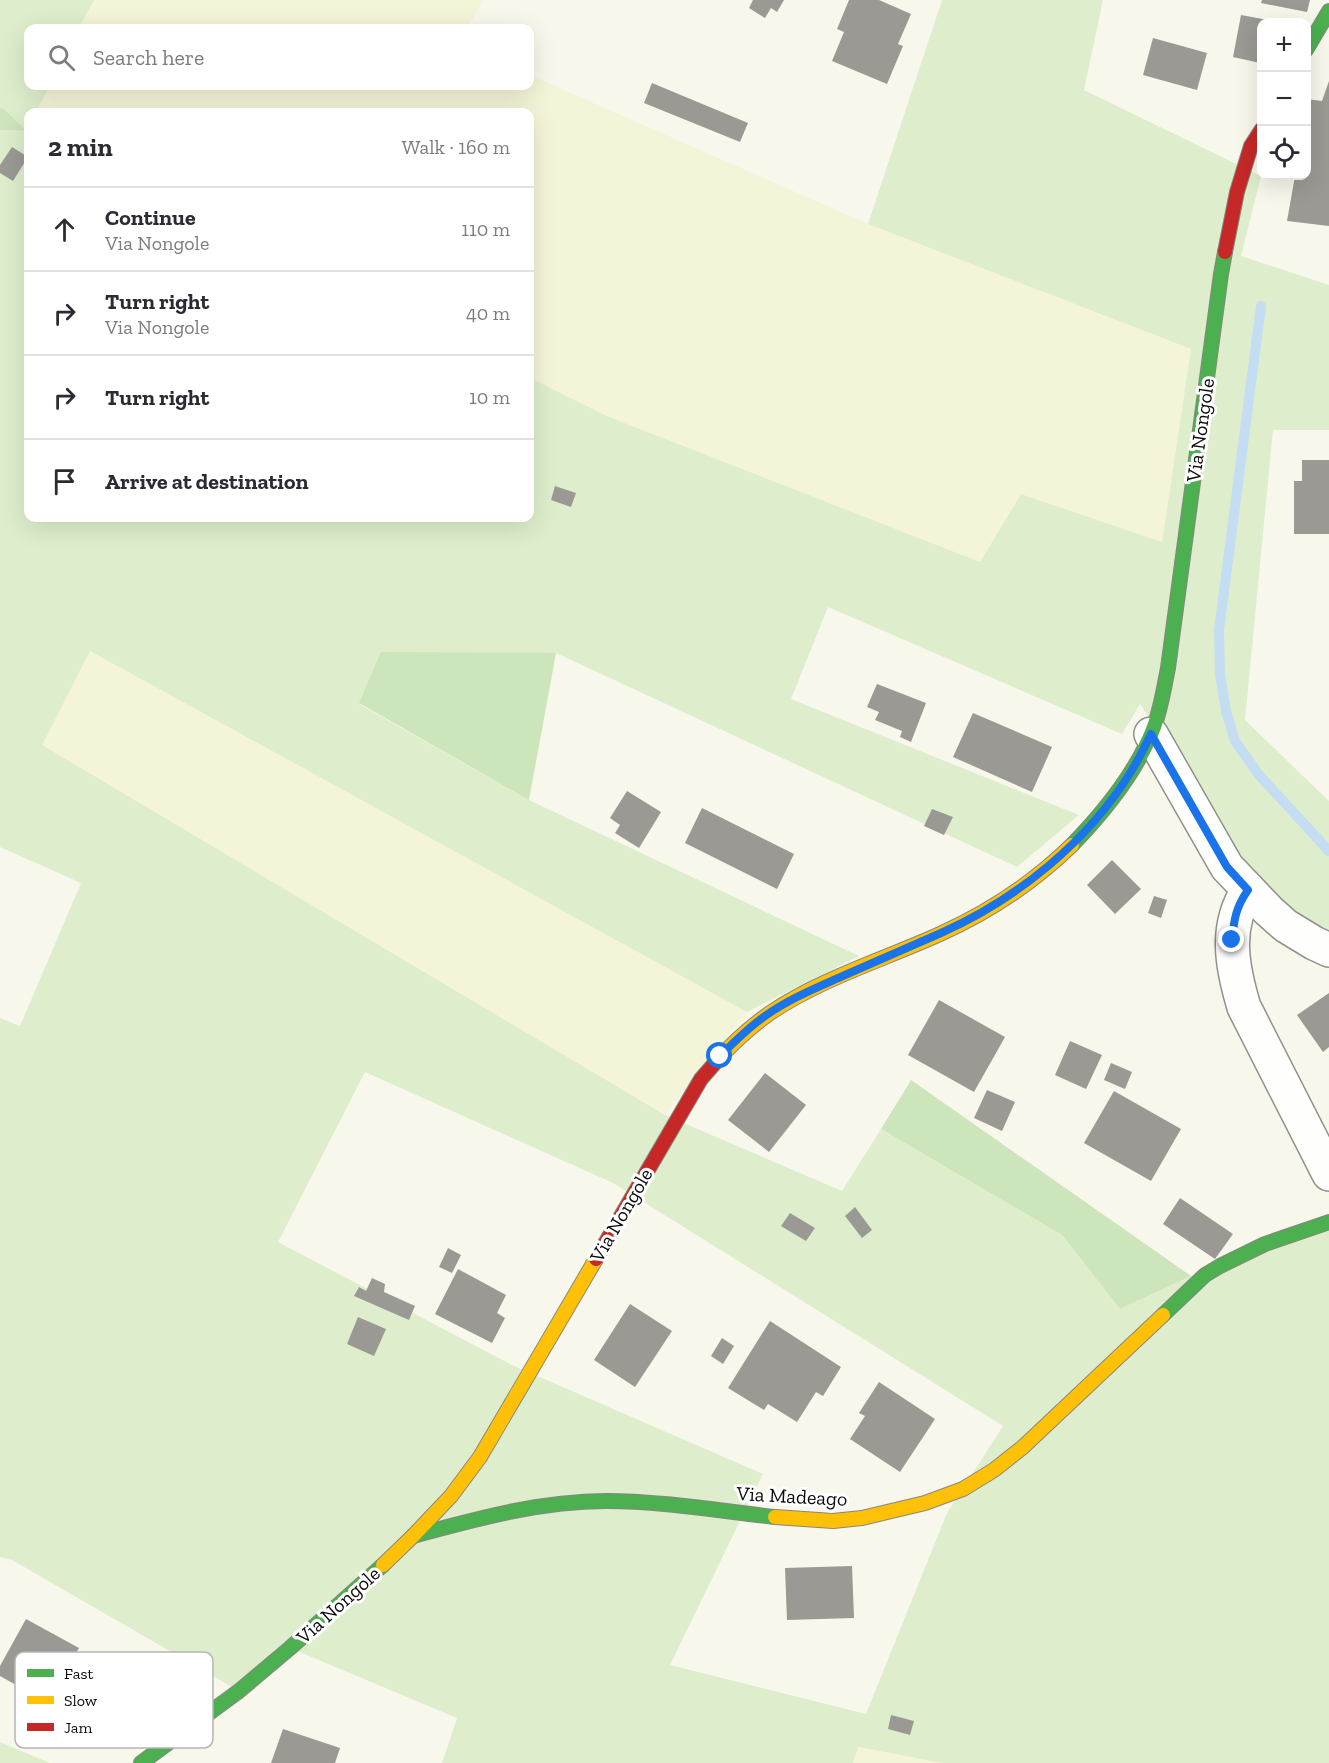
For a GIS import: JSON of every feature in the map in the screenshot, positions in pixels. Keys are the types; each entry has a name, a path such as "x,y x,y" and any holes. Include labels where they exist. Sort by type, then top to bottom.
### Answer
{"street":[{"path":"1311,42 1329,11"},
{"name":"Via Nongole","path":"213,1710 290,1648 412,1536 451,1496 480,1457 701,1079 720,1056 760,1020 783,1005 810,990 944,932 970,919 1028,883 1082,834 1111,800 1132,770 1151,734 1168,668 1221,274 1237,192 1251,146 1257,137"},
{"path":"1151,734 1227,867 1286,926 1329,950"},
{"path":"1248,890 1240,902 1234,919 1233,962 1238,987 1244,1007 1329,1174"},
{"name":"Via Madeago","path":"412,1536 501,1514 556,1503 583,1501 634,1502 803,1520 833,1521 862,1518 925,1503 963,1489 994,1470 1023,1447 1205,1275 1264,1244 1329,1222"},
{"name":"Via Nongole","path":"141,1763 161,1748"}],"green space":[{"path":"0,0 94,0 81,24 24,24 24,90 48,90 38,108 24,108 24,129 4,109 0,108"},
{"path":"94,0 484,0 469,24 81,24"},
{"path":"942,0 1103,0 1084,90 1257,174 1257,180 1260,180 1241,256 1329,285 1329,430 1273,430 1245,720 1329,801 1329,934 1286,911 1233,846 1140,704 1122,734 828,607 791,699 1079,815 1017,867 556,653 359,704 529,800 859,956 747,1012 90,651 42,745 665,1115 842,1191 881,1129 1062,1235 1120,1309 1191,1276 1329,1222 1329,1763 942,1763 858,1747 853,1763 442,1763 457,1718 290,1648 239,1691 213,1676 213,1652 171,1652 12,1560 0,1557 0,1018 20,1026 81,883 0,847 0,130 24,131 24,522 534,522 534,380 609,417 980,562 1021,494 1162,542 1191,349 868,224","holes":["365,1072 613,1183 1003,1426 947,1513 866,1714 670,1665 763,1474 512,1365 278,1242"]},
{"path":"534,77 868,224 1191,349 1162,542 1021,494 980,563 609,417 534,380 534,108 39,108 48,90 534,90"},
{"path":"0,108 4,109 24,128 24,131 0,130"},
{"path":"90,651 747,1012 665,1115 41,745"},
{"path":"381,652 556,653 529,800 359,703"},
{"path":"911,1080 1191,1276 1120,1309 1062,1235 881,1129"},
{"path":"0,1742 50,1763 0,1763"},
{"path":"857,1747 942,1763 853,1763"}],"building":[{"path":"753,0 784,0 777,12 771,8 765,18 749,8"},
{"path":"849,0 879,0 911,14 898,44 903,46 887,84 832,61 844,32 837,29"},
{"path":"1262,0 1310,0 1307,12 1261,3"},
{"path":"1241,15 1257,18 1257,62 1233,57"},
{"path":"1153,38 1207,53 1197,90 1143,75"},
{"path":"1329,81 1329,226 1287,221 1294,180 1311,180 1311,100 1322,101"},
{"path":"652,83 748,123 740,142 644,103"},
{"path":"12,147 24,154 24,163 13,181 0,173 0,165"},
{"path":"1302,460 1329,460 1329,534 1294,534 1294,481 1302,481"},
{"path":"555,486 576,493 571,507 551,500"},
{"path":"877,684 926,703 911,742 900,737 902,731 875,720 879,712 867,707"},
{"path":"973,713 1052,747 1032,792 953,757"},
{"path":"627,791 661,812 639,848 615,833 620,825 610,818"},
{"path":"702,808 794,854 777,889 685,843"},
{"path":"932,809 953,817 944,835 924,826"},
{"path":"1112,860 1141,889 1115,914 1087,885"},
{"path":"1154,896 1167,900 1161,918 1148,913"},
{"path":"1329,993 1329,1047 1323,1052 1297,1015"},
{"path":"939,1000 1005,1037 974,1092 908,1055"},
{"path":"1070,1041 1102,1055 1086,1089 1055,1075"},
{"path":"1111,1063 1132,1072 1125,1089 1104,1080"},
{"path":"765,1073 806,1105 769,1152 728,1120"},
{"path":"987,1090 1015,1102 1002,1131 974,1118"},
{"path":"1114,1091 1181,1129 1151,1181 1084,1143"},
{"path":"1180,1198 1233,1234 1215,1259 1163,1224"},
{"path":"855,1207 872,1230 862,1238 845,1216"},
{"path":"790,1213 815,1228 806,1241 781,1226"},
{"path":"448,1248 461,1255 452,1273 439,1267"},
{"path":"458,1269 506,1295 497,1313 505,1318 492,1343 435,1314"},
{"path":"372,1278 385,1284 384,1292 415,1306 409,1320 354,1296 359,1287 366,1291"},
{"path":"630,1304 672,1331 635,1387 594,1360"},
{"path":"358,1317 386,1329 374,1356 347,1344"},
{"path":"770,1321 841,1367 823,1396 816,1392 797,1422 768,1404 764,1410 728,1388"},
{"path":"722,1338 734,1346 723,1364 711,1356"},
{"path":"879,1382 935,1419 900,1472 850,1439 865,1416 859,1413"},
{"path":"852,1566 854,1618 787,1620 785,1568"},
{"path":"26,1619 79,1648 77,1652 15,1652 15,1684 0,1676 0,1666"},
{"path":"891,1715 914,1721 910,1735 888,1729"},
{"path":"283,1729 340,1748 335,1763 271,1763"}],"waterway":[{"path":"1261,306 1219,630 1220,675 1226,711 1235,741 1259,775 1329,851"}],"traffic: fast":[{"path":"1311,42 1329,11"},
{"path":"1072,845 1108,805 1139,760 1159,713 1168,668 1225,252"},
{"path":"1163,1315 1205,1275 1220,1266 1265,1244 1329,1222"},
{"path":"413,1536 508,1512 581,1502 648,1503 775,1517"},
{"path":"213,1710 290,1648 383,1565"},
{"path":"141,1763 161,1748"}],"traffic: slow":[{"path":"722,1055 757,1022 789,1001 976,916 1026,884 1072,845"},
{"path":"383,1565 451,1496 480,1457 596,1259"},
{"path":"775,1517 833,1521 862,1518 925,1503 963,1489 994,1470 1023,1447 1163,1315"}],"traffic: jam":[{"path":"1225,252 1237,192 1251,146 1257,137"},
{"path":"596,1259 701,1079 722,1055"}],"route":[{"path":"720,1056 760,1020 783,1005 810,990 944,932 970,919 1028,883 1058,858 1111,800 1132,770 1151,734 1227,867 1248,890 1240,902 1234,919 1232,940"}]}
